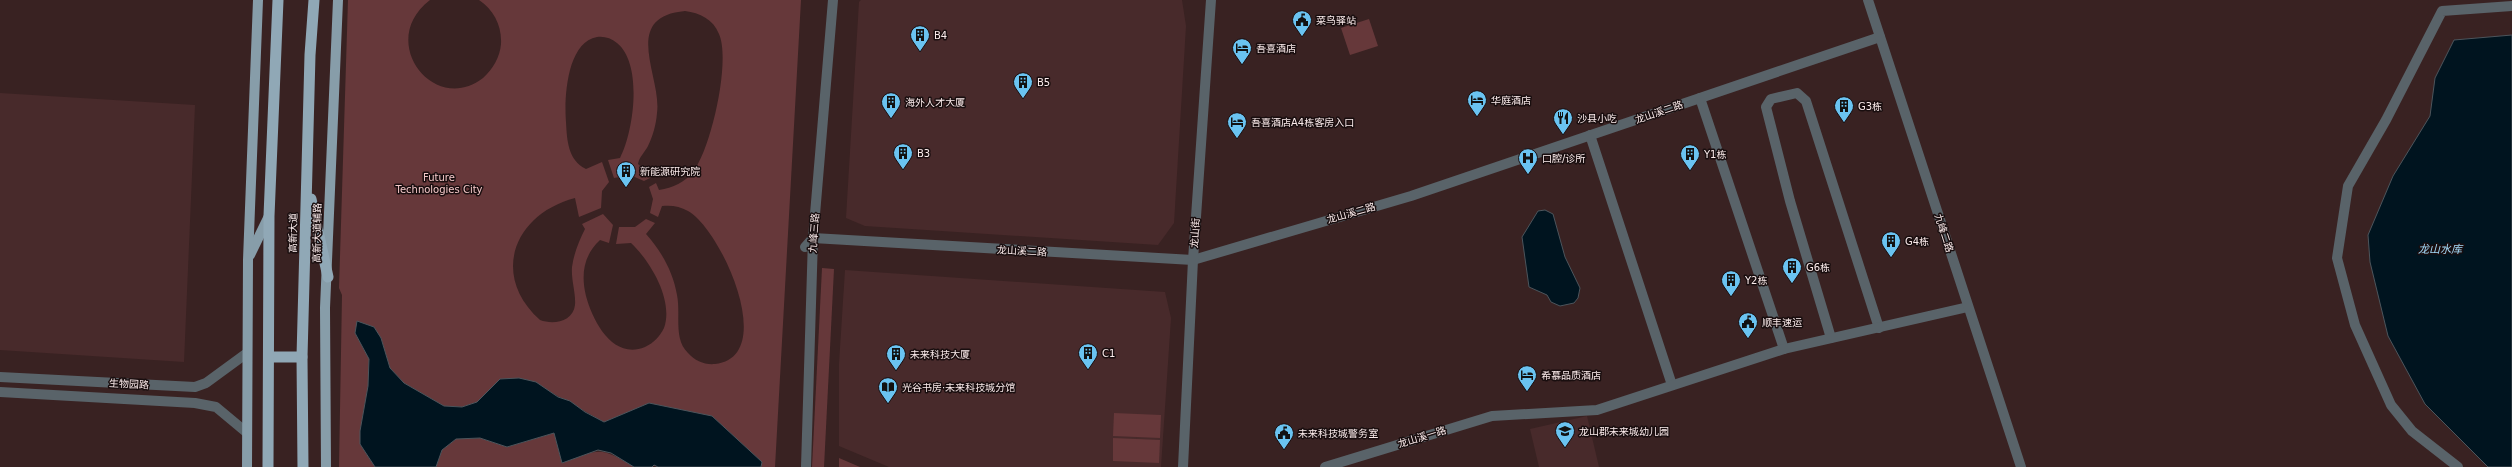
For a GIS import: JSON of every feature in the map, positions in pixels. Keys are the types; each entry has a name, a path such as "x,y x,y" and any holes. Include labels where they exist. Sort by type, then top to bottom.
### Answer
{"highway":[{"path":"268,467 268,216 278,0"},
{"name":"高新大道","path":"304,467 302,357 314,0"},
{"path":"307,182 328,277"},
{"path":"269,357 302,357"}],"main road":[{"path":"246,467 248,260 258,0"},
{"name":"高新大道辅路","path":"326,467 327,374 324,343 328,277 338,0"},
{"path":"248,260 268,216"}],"street":[{"name":"九峰三路","path":"806,467 813,238 833,0"},
{"name":"龙山街","path":"1183,467 1193,260 1211,0"},
{"name":"九峰二路","path":"1868,0 2021,467"},
{"path":"2458,467 2412,431 2391,405 2355,325 2337,258 2341,223 2348,186 2386,120 2442,11 2512,6"},
{"name":"龙山溪二路","path":"813,238 1193,260 1411,196 1880,38"},
{"path":"1832,338 1790,201 1766,107 1771,99 1797,93 1806,101 1879,328"},
{"path":"1700,98 1784,349"},
{"path":"1590,135 1672,385"},
{"path":"805,247 813,238"},
{"name":"龙山溪一路","path":"1325,467 1492,416 1597,410 1784,349 1968,307"},
{"name":"生物园路","path":"0,377 195,387 206,383 247,353"},
{"name":"生物园路","path":"0,392 194,402 216,407 246,432"}],"shaded area":[{"path":"861,0 1182,0 1186,26 1174,223 1158,245 865,226 846,218 859,2"},
{"path":"0,93 195,105 184,362 0,350"},
{"path":"845,270 1165,292 1171,318 1161,467 889,467 839,446 839,364"},
{"name":"龙山郡未来城幼儿园","path":"1587,416 1599,467 1539,467 1530,429"}],"green space":[{"name":"Future Technologies City","path":"348,0 430,0 415,17 409,35 410,53 418,69 430,81 446,88 464,87 483,78 493,67 498,58 501,44 500,31 493,14 479,0 801,0 775,467 761,467 762,462 712,416 624,414 604,422 529,380 488,391 477,402 462,407 444,406 404,383 390,368 381,338 355,333 369,359 368,386 360,431 360,444 375,467 339,467 342,295 339,288","holes":["685,11 701,15 710,21 719,34 722,47 723,64 717,104 712,125 700,161 690,176 682,182 669,188 659,190 656,183 649,187 653,199 650,213 658,217 662,206 672,206 685,209 701,222 715,242 728,265 738,292 743,317 742,340 734,356 715,364 704,363 697,360 683,347 679,334 678,302 673,278 662,255 646,234 655,223 646,219 635,227 619,227 616,244 631,243 646,260 663,294 666,305 664,328 661,334 645,347 634,350 623,348 614,343 599,327 589,306 584,288 584,273 587,259 594,246 600,240 609,243 613,225 603,214 582,224 585,229 577,247 572,267 575,305 571,315 566,319 556,322 540,320 525,302 516,284 513,266 516,248 524,232 537,217 554,206 575,198 579,217 601,208 602,191 609,182 602,162 586,169 575,161 568,143 566,129 567,86 573,60 579,49 587,41 597,37 602,37 615,41 625,53 630,66 633,81 634,98 632,115 629,132 620,158 608,160 614,178 630,175 644,181 652,177 638,164 651,138 657,113 657,99 648,51 649,36 654,24 665,16"]},
{"path":"1369,19 1378,46 1350,55 1341,28"},
{"path":"822,268 834,269 824,467 812,467"},
{"path":"1114,413 1161,415 1160,438 1113,436"},
{"path":"554,433 562,463 584,455 599,452 613,455 634,467 436,467 442,450 456,439 480,438 507,447"},
{"path":"1113,438 1160,440 1159,463 1113,461"},
{"path":"839,458 860,467 839,467"}],"water":[{"name":"龙山水库","path":"2512,35 2512,467 2488,467 2425,404 2388,336 2370,262 2368,235 2393,176 2430,116 2435,78 2454,40"},
{"path":"1545,210 1553,214 1565,257 1580,288 1578,298 1574,303 1560,306 1551,302 1547,295 1529,287 1522,237 1538,211"},
{"path":"357,321 374,327 381,338 390,368 404,383 444,406 462,407 477,402 500,379 519,378 536,382 558,397 570,401 585,412 604,422 649,403 712,416 762,462 761,467 658,467 654,465 652,467 634,467 611,453 598,450 562,463 554,433 507,447 480,438 456,439 442,450 436,467 375,467 360,444 360,431 368,386 369,359 355,333"}],"place":[{"name":"菜鸟驿站","path":"1302,37"},
{"name":"B4","path":"920,52"},
{"name":"吾喜酒店","path":"1242,65"},
{"name":"B5","path":"1023,99"},
{"name":"华庭酒店","path":"1477,117"},
{"name":"海外人才大厦","path":"891,119"},
{"name":"G3栋","path":"1844,123"},
{"name":"沙县小吃","path":"1563,135"},
{"name":"吾喜酒店A4栋客房入口","path":"1237,139"},
{"name":"B3","path":"903,170"},
{"name":"Y1栋","path":"1690,171"},
{"name":"口腔/诊所","path":"1528,175"},
{"name":"新能源研究院","path":"626,188"},
{"name":"G4栋","path":"1891,258"},
{"name":"G6栋","path":"1792,284"},
{"name":"Y2栋","path":"1731,297"},
{"name":"顺丰速运","path":"1748,339"},
{"name":"C1","path":"1088,370"},
{"name":"未来科技大厦","path":"896,371"},
{"name":"希慕品质酒店","path":"1527,392"},
{"name":"光谷书房·未来科技城分馆","path":"888,404"},
{"name":"龙山郡未来城幼儿园","path":"1565,448"},
{"name":"未来科技城警务室","path":"1284,450"}]}
